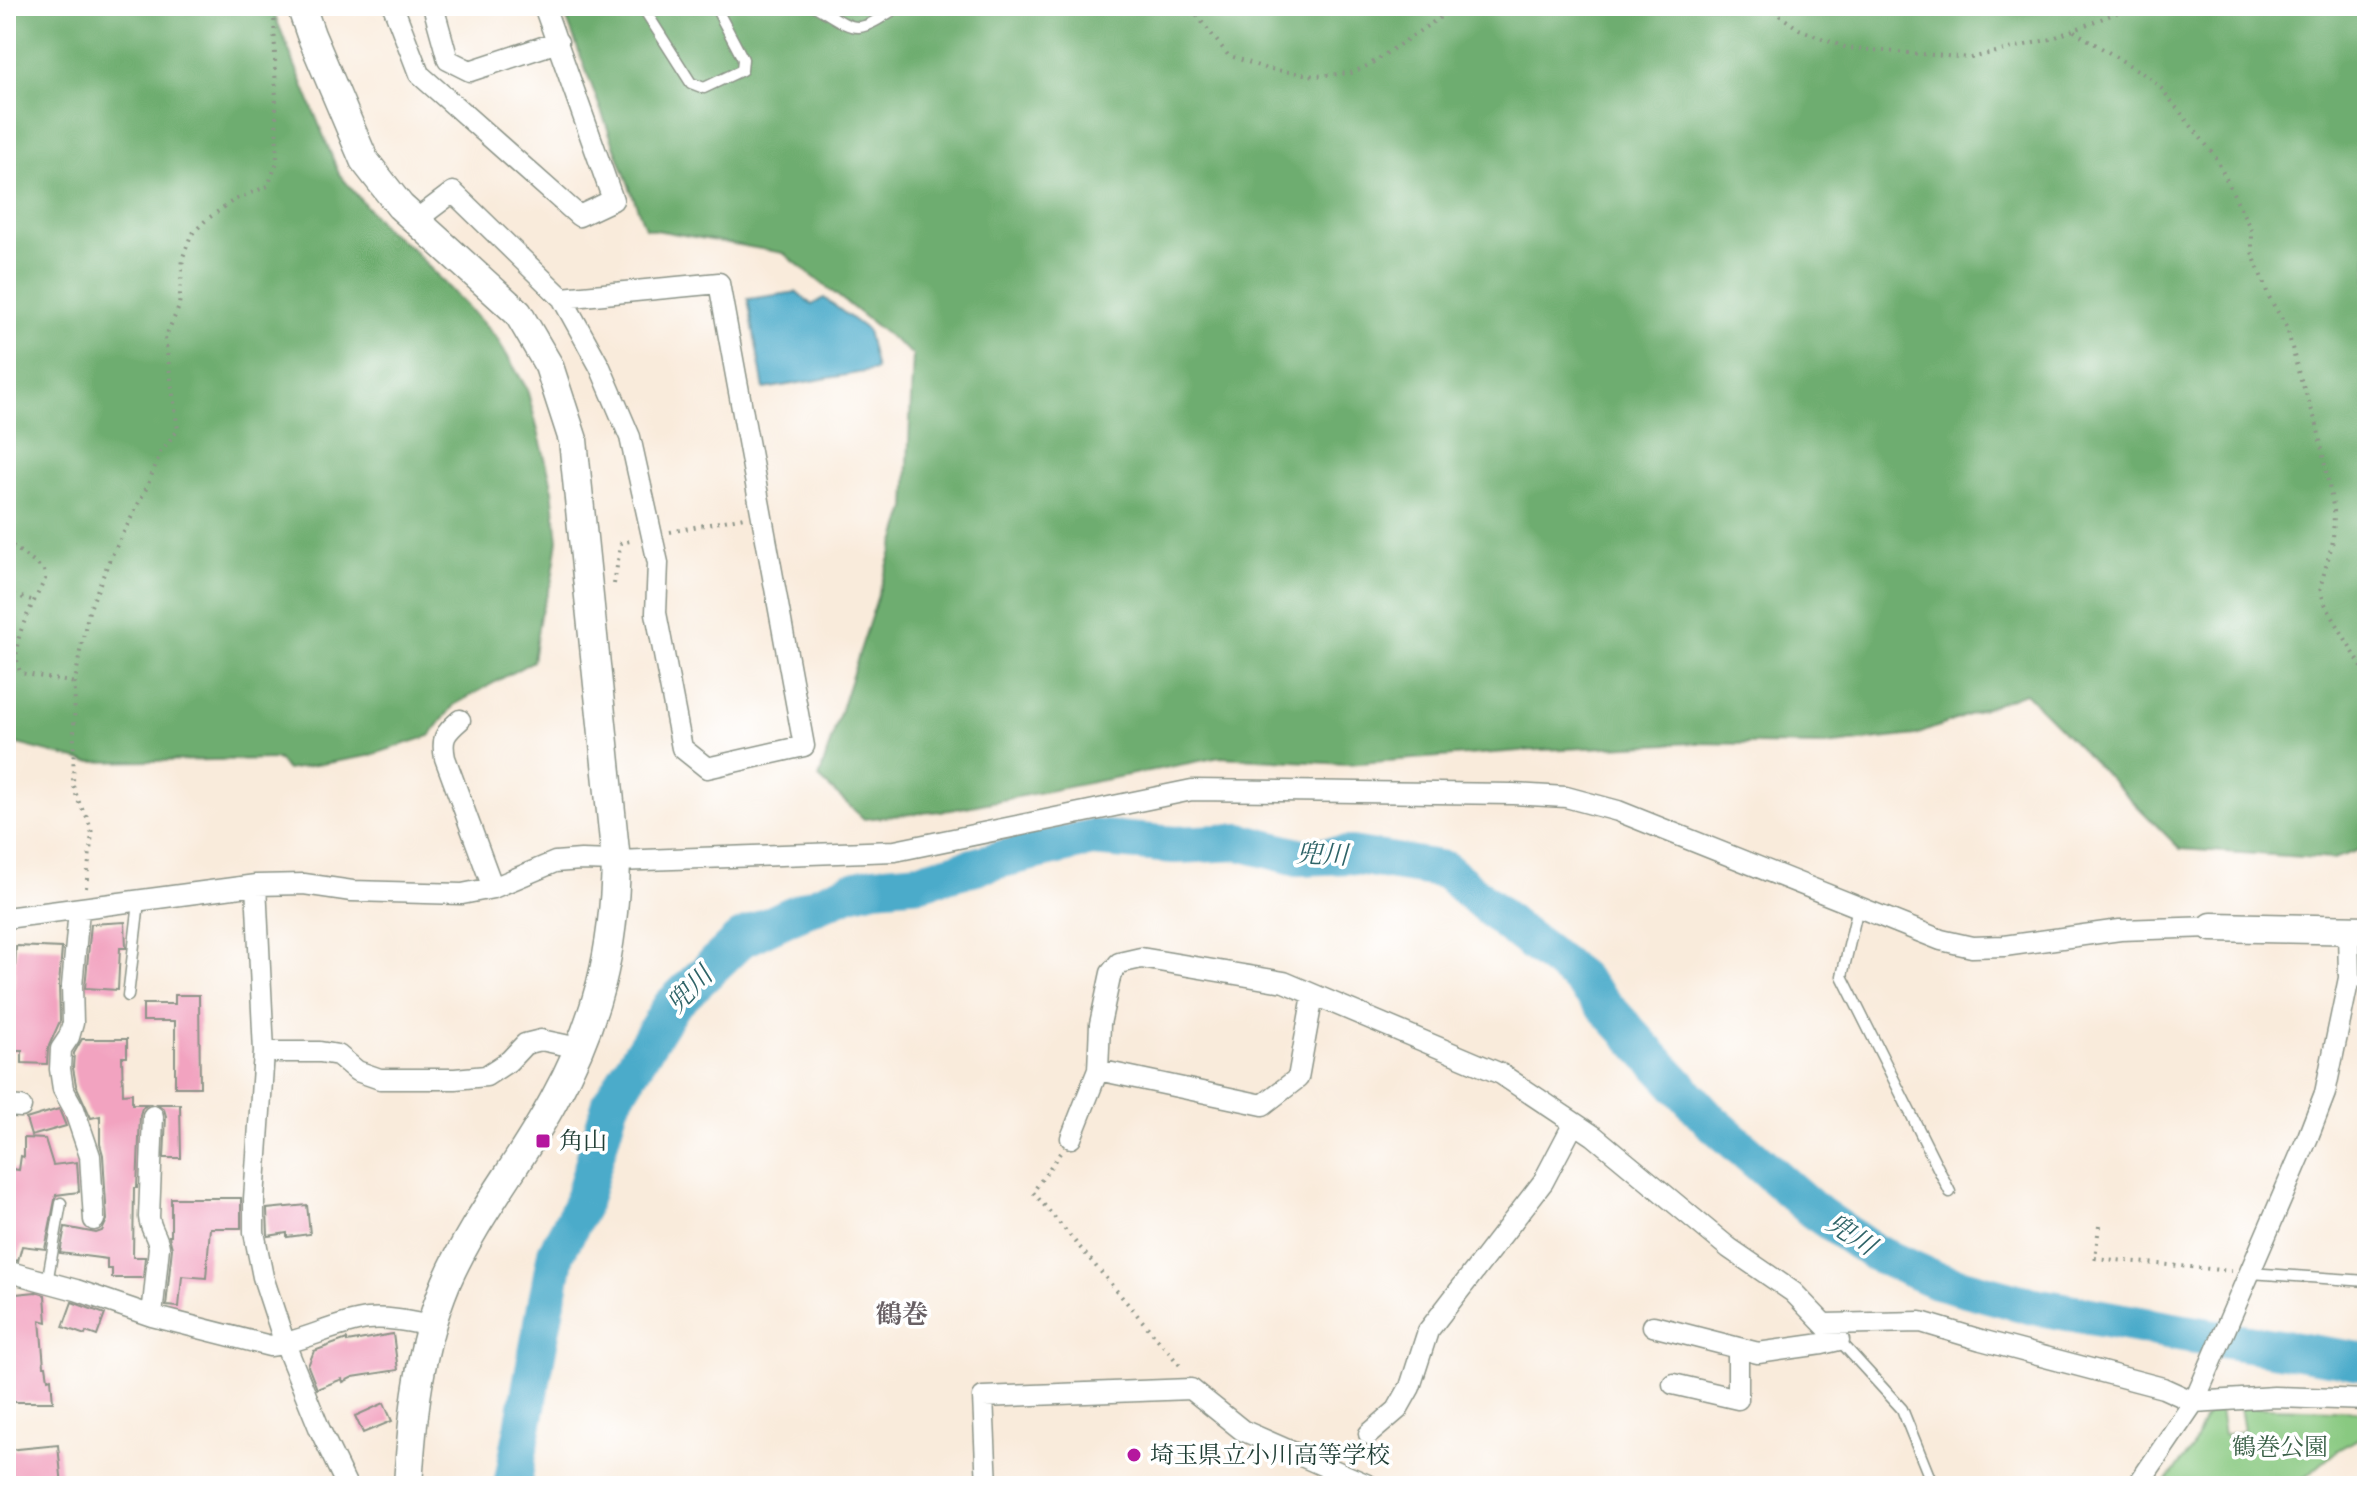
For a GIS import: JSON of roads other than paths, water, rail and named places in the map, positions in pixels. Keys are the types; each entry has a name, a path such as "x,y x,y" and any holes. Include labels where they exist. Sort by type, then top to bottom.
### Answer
{"street":[{"path":"301,6 364,160 400,206 518,313 549,366 573,440 616,861 615,912 607,965 598,1000 579,1048 554,1101 470,1236 446,1284 431,1326 411,1424 408,1486"},
{"path":"393,6 419,74 579,216 613,200 544,6"},
{"path":"433,6 448,60 470,71 558,42"},
{"path":"416,220 453,192 562,298 600,367 630,437 653,536 658,563 656,613 682,748 707,768 804,746 719,283 562,298"},
{"path":"460,720 448,731 442,744 493,888"},
{"path":"6,918 256,885 304,884 352,891 462,894 493,888 555,862 581,860 895,851 1192,790 1566,797 1618,811 1941,940 1972,947 2004,946 2120,930 2212,927 2357,930 2358,981 2325,1093 2308,1137 2196,1396 2137,1486"},
{"path":"256,885 264,1052 254,1232 263,1277 285,1344 347,1486"},
{"path":"81,910 72,986 73,1023 61,1049 60,1069 63,1089 74,1109 90,1156 94,1220"},
{"path":"1071,1138 1098,1070 1100,1024 1111,973 1119,963 1141,958 1284,982 1501,1074 1594,1136 1729,1248 1793,1292 1839,1340 1758,1353 1653,1326"},
{"path":"1098,1070 1263,1105 1298,1078 1313,995"},
{"path":"264,1052 338,1055 357,1071 380,1079 455,1079 486,1076 509,1061 525,1044 541,1040 579,1048"},
{"path":"152,1316 159,1247 158,1238 150,1229 149,1217 153,1116"},
{"path":"1369,1434 1397,1410 1410,1387 1428,1331 1543,1182 1574,1123"},
{"path":"6,1271 152,1316 270,1346 369,1319 402,1320 431,1326"},
{"path":"1824,1324 1921,1322 2196,1396 2367,1400"},
{"path":"1673,1384 1738,1399 1738,1348"},
{"path":"987,1486 983,1397 1191,1389 1242,1430 1370,1486"}],"lane":[{"path":"642,6 691,83 704,88 742,70 743,59 715,6"},
{"path":"815,6 849,27 861,28 899,6"},
{"path":"128,996 139,902"},
{"path":"1858,907 1842,976 1950,1192"},
{"path":"47,1283 61,1203"},
{"path":"2249,1275 2367,1281"},
{"path":"1839,1340 1902,1409 1933,1486"}],"water":[{"path":"797,292 812,305 824,298 867,330 876,370 764,389 748,299"}],"waterway":[{"name":"兜川","path":"512,1486 556,1253 581,1206 611,1102 671,1006 741,939 850,891 874,885 921,881 1092,838 1175,845 1240,842 1298,857 1351,855 1445,870 1578,977 1711,1121 1814,1211 1873,1252 1936,1280 2029,1305 2367,1362"}],"place":[{"name":"角山","path":"543,1141"},
{"name":"埼玉県立小川高等学校","path":"1134,1455"}],"district":[{"name":"鶴巻","path":"902,1315"}],"park label":[{"name":"鶴巻公園","path":"2280,1447"}]}
